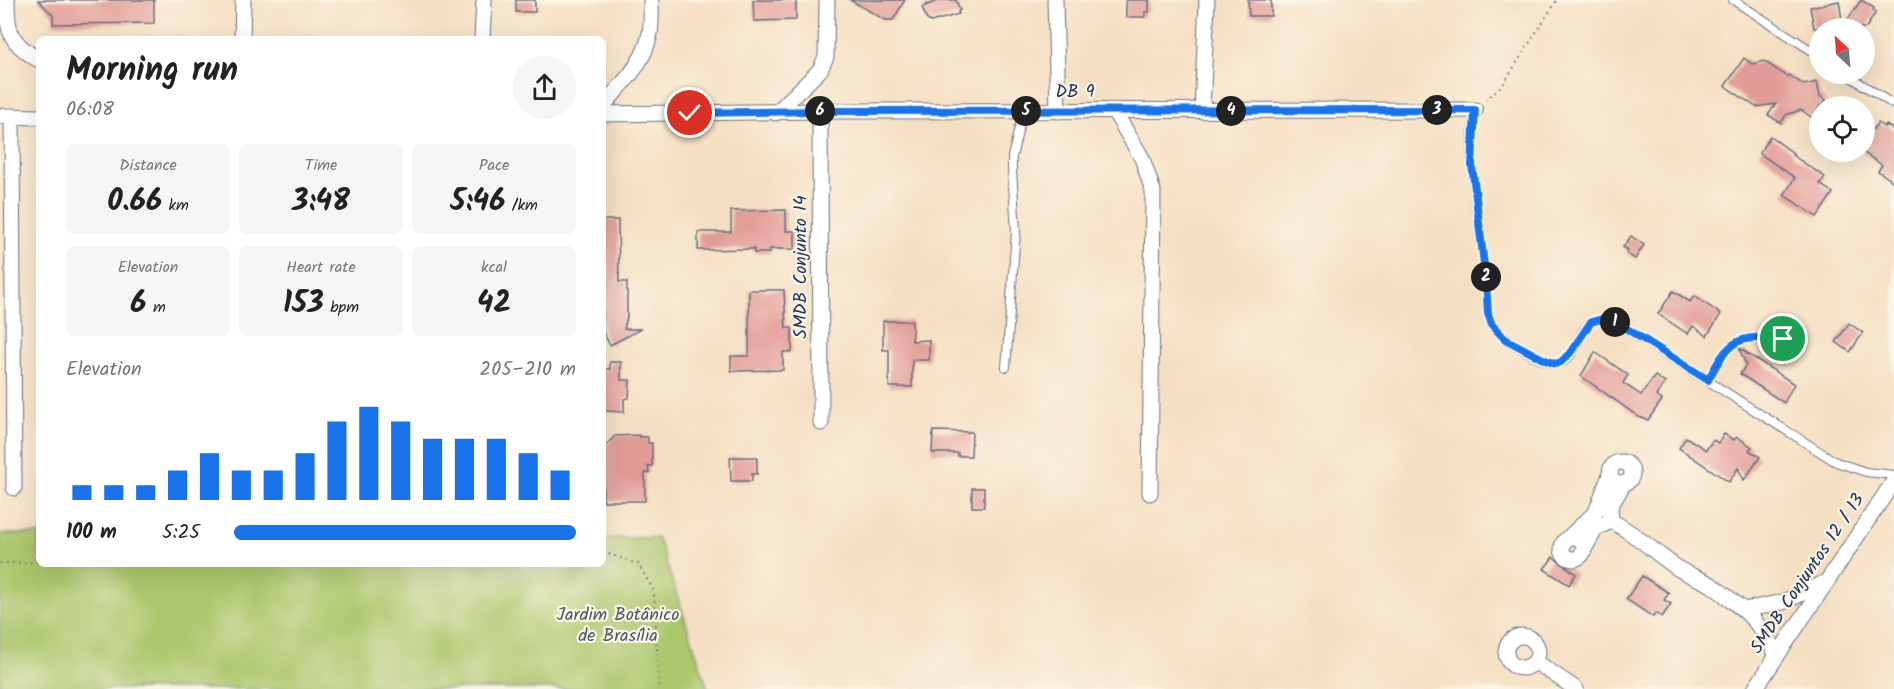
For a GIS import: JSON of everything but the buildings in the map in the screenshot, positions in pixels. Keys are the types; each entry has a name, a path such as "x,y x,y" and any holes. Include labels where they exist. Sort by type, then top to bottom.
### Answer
{"street":[{"path":"7,0 7,28 14,42 36,58"},
{"path":"242,36 243,0"},
{"path":"482,36 484,0"},
{"path":"606,103 632,74 646,51 651,31 651,0"},
{"path":"777,113 820,70 826,57 827,0"},
{"path":"1055,0 1058,111"},
{"path":"1202,111 1207,0"},
{"name":"DB 9","path":"606,114 820,111 1475,110"},
{"name":"SMDB Conjunto 14","path":"820,111 821,423"},
{"path":"1114,111 1142,158 1153,192 1150,493"},
{"path":"14,488 6,116 36,117"},
{"path":"1610,475 1614,482 1624,483 1610,507 1611,521 1596,528 1582,553 1581,541 1575,537 1567,539 1596,512 1610,475"},
{"name":"SMDB Conjuntos 12 / 13","path":"1755,689 1894,480"},
{"path":"1611,521 1632,533 1682,572 1713,586 1744,610 1757,622 1770,640 1777,656"},
{"path":"1744,610 1783,602 1826,582"},
{"path":"1536,662 1576,689"}],"lane":[{"path":"1733,0 1809,49"},
{"path":"1861,84 1894,105"},
{"path":"1475,110 1472,165 1488,314 1492,325 1505,339 1555,364 1561,362 1570,353 1591,322 1608,320 1627,329 1836,462 1866,472 1894,475"},
{"path":"1006,368 1016,231 1011,170 1023,111"},
{"path":"1708,380 1720,358 1730,346 1739,340 1756,337 1783,339"}],"path":[{"path":"1475,110 1504,83 1557,0"},
{"path":"606,553 638,564 654,591 659,689"},
{"path":"0,562 36,562"}],"green space":[{"name":"Jardim Botânico de Brasília","path":"0,534 36,534 36,567 606,567 606,538 658,538 708,689 0,689"}],"route":[{"path":"690,113 1475,110 1472,165 1488,314 1492,325 1505,339 1555,364 1566,358 1591,322 1608,320 1616,322 1708,380 1720,358 1730,346 1739,340 1756,337 1783,339"}]}
